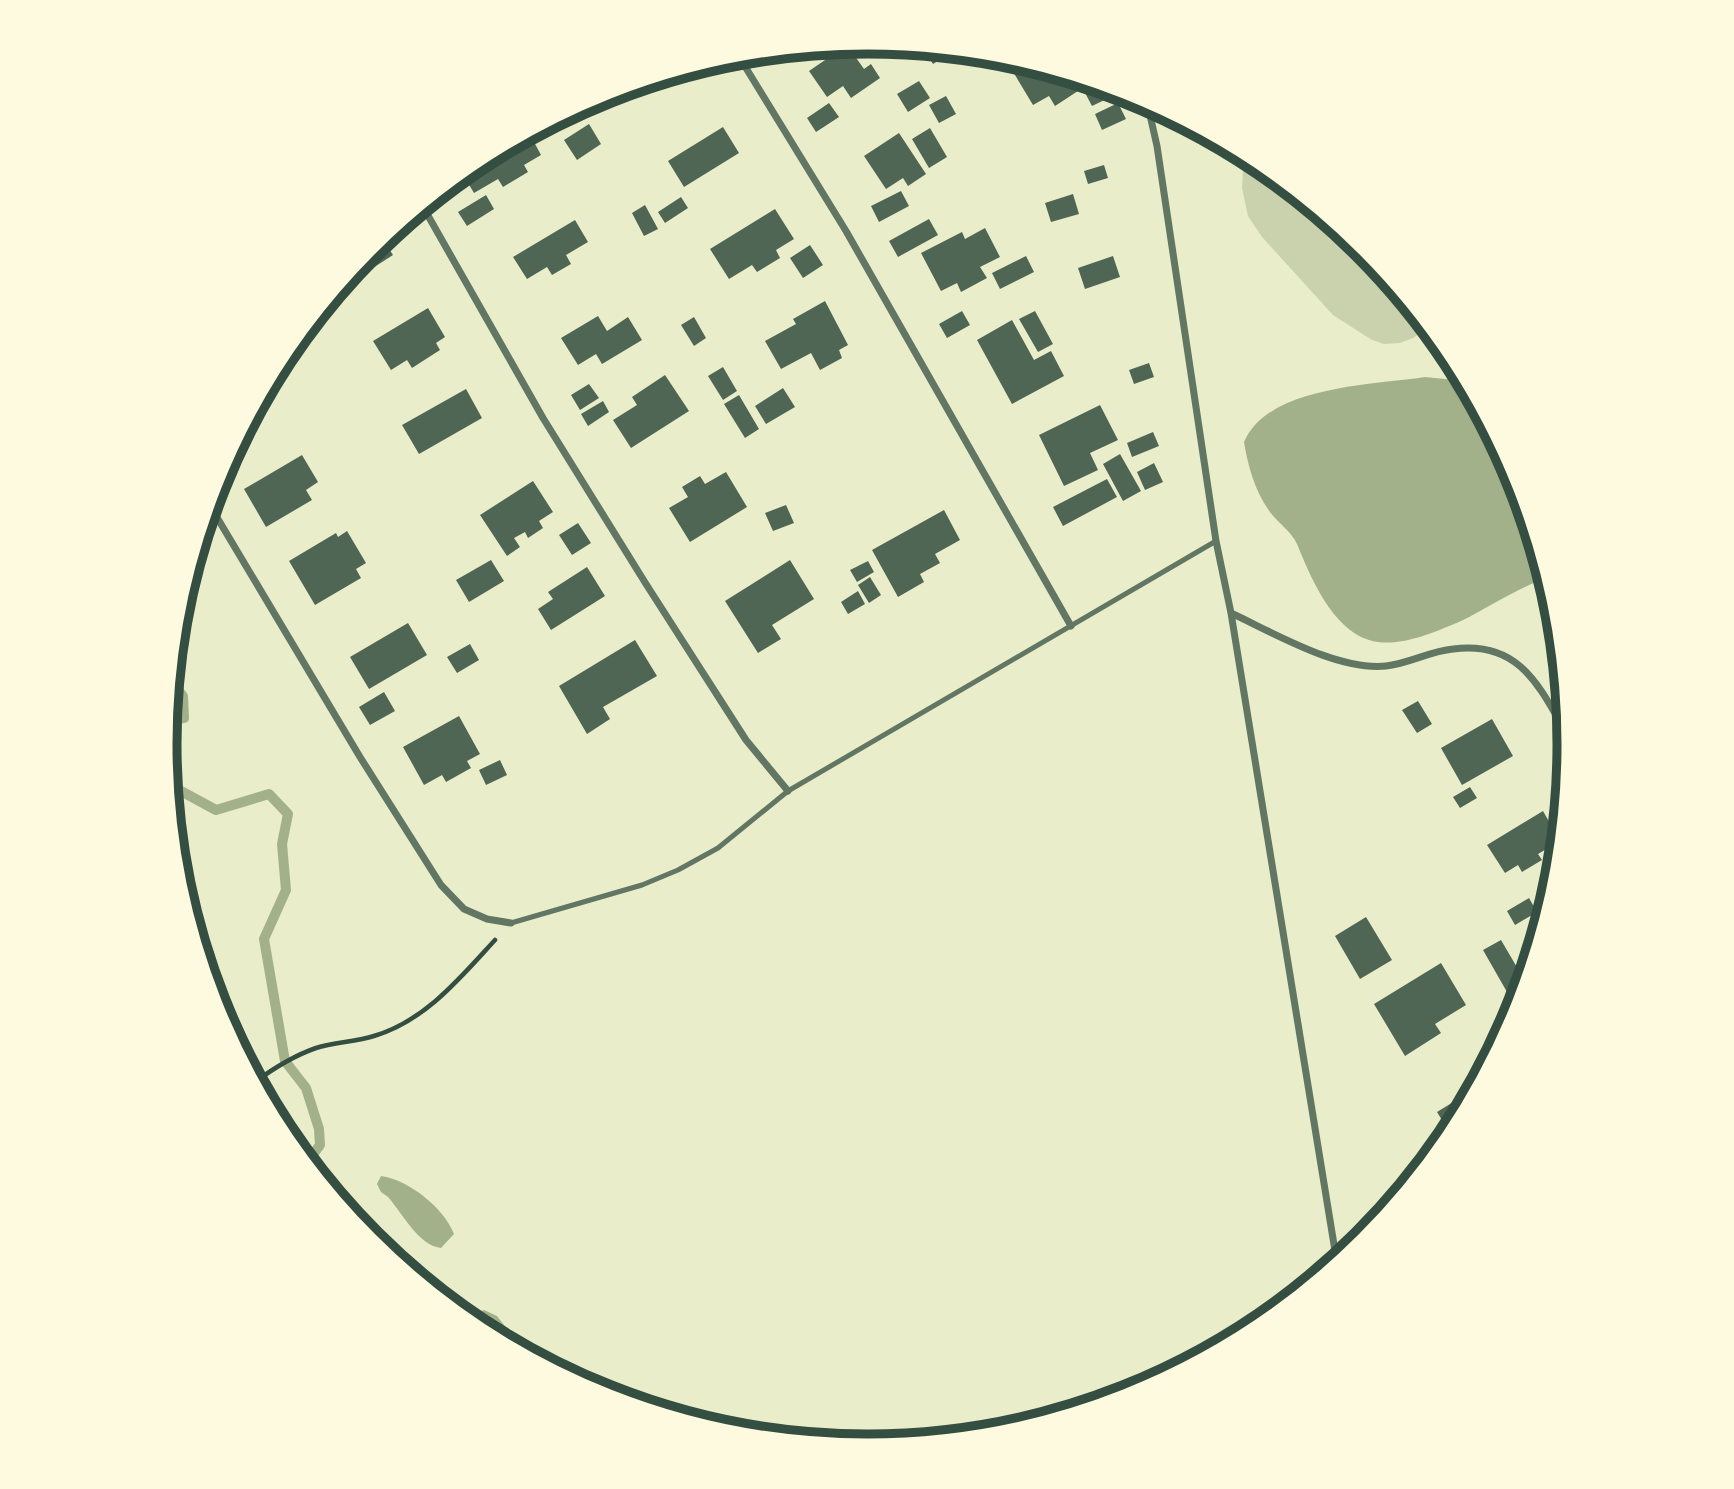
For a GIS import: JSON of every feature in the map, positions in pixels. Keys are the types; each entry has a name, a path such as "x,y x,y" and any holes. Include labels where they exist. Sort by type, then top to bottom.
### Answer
{"street":[{"path":"745,66 846,231 1071,626"},
{"path":"1150,115 1157,146 1216,541 1231,613 1335,1251"},
{"path":"427,214 543,418 646,584 746,740 788,791"},
{"path":"216,515 360,757 441,885 464,909 487,919 511,923"},
{"path":"1231,613 1338,662 1385,666 1452,649 1486,647 1512,659 1539,687 1556,717"}],"lane":[{"path":"511,923 642,886 678,870 718,848 788,791 1216,541"}],"path":[{"path":"262,1077 285,1060 375,1036 411,1019 443,996 511,923"}],"shaded area":[{"path":"1243,167 1287,197 1355,256 1421,333 1400,343 1384,344 1372,340 1333,315 1262,237 1248,216 1242,188"},
{"path":"1425,377 1453,380 1505,480 1521,523 1538,582 1461,621 1404,641 1369,640 1344,625 1324,600 1294,539 1260,496 1244,442 1256,423 1275,409 1324,391"},
{"path":"381,1176 414,1189 434,1205 454,1234 441,1248 433,1246 418,1235 381,1192 377,1184"},
{"path":"484,1310 497,1316 518,1340 484,1318 477,1313"}],"building":[{"path":"854,55 864,69 871,64 880,78 851,98 843,86 827,97 809,71 832,56"},
{"path":"929,58 942,59 933,64"},
{"path":"1012,70 1075,87 1078,91 1055,106 1049,96 1033,105"},
{"path":"919,81 930,98 908,112 897,94"},
{"path":"1083,89 1108,98 1092,106"},
{"path":"946,96 956,114 939,123 929,105"},
{"path":"829,103 839,117 816,132 807,118"},
{"path":"1118,103 1126,119 1102,130 1095,114"},
{"path":"589,124 601,144 577,160 564,140"},
{"path":"723,127 739,153 684,187 668,161"},
{"path":"930,128 947,157 929,168 912,139"},
{"path":"899,133 926,174 908,186 903,178 886,189 864,156"},
{"path":"534,142 541,155 524,165 528,172 503,187 498,179 474,193 468,182"},
{"path":"1104,165 1108,178 1088,184 1084,171"},
{"path":"901,191 909,206 879,222 871,206"},
{"path":"1073,194 1079,214 1051,222 1045,203"},
{"path":"486,195 494,209 467,226 458,212"},
{"path":"681,197 688,208 665,223 658,212"},
{"path":"645,205 658,229 644,236 632,213"},
{"path":"775,209 794,239 776,250 780,258 757,272 752,265 729,279 710,249"},
{"path":"929,219 938,235 898,257 889,241"},
{"path":"575,220 588,242 566,255 571,264 552,275 547,267 527,279 513,257"},
{"path":"985,228 1000,257 980,267 987,278 961,292 957,283 941,291 921,253 962,232 965,239"},
{"path":"810,245 823,265 803,278 790,258"},
{"path":"388,248 393,255 360,276"},
{"path":"1026,256 1034,272 1000,289 992,273"},
{"path":"1113,256 1120,277 1085,289 1078,268"},
{"path":"825,301 848,345 839,350 842,358 820,370 811,353 781,369 765,341 796,324 793,319"},
{"path":"428,308 445,337 436,343 440,350 412,368 407,360 391,370 373,341"},
{"path":"962,311 970,325 947,338 939,324"},
{"path":"1035,311 1053,344 1038,352 1019,319"},
{"path":"598,316 607,331 628,317 642,340 602,364 596,354 578,365 561,338"},
{"path":"694,317 706,338 694,346 681,325"},
{"path":"1012,320 1034,360 1051,351 1064,376 1012,404 977,340"},
{"path":"1149,363 1154,377 1134,384 1129,370"},
{"path":"723,367 737,391 723,400 708,376"},
{"path":"665,375 689,411 631,448 613,420 637,405 632,397"},
{"path":"589,384 599,398 580,410 571,395"},
{"path":"783,388 795,407 766,424 755,406"},
{"path":"466,389 482,418 419,454 402,425"},
{"path":"739,395 759,429 745,438 724,404"},
{"path":"603,401 609,412 588,426 581,414"},
{"path":"1100,405 1118,440 1090,453 1098,470 1064,486 1039,435"},
{"path":"1153,432 1159,446 1132,457 1127,443"},
{"path":"1120,454 1141,491 1123,501 1103,464"},
{"path":"302,455 318,482 306,490 312,500 266,527 244,489"},
{"path":"1154,463 1163,482 1145,490 1137,472"},
{"path":"726,472 747,507 690,542 669,508 688,497 682,487 700,476 705,484"},
{"path":"1107,479 1117,497 1063,526 1053,507"},
{"path":"533,481 553,512 539,521 543,528 528,538 525,532 514,538 520,547 507,556 480,515"},
{"path":"786,505 794,523 773,531 765,513"},
{"path":"944,510 960,540 935,554 940,563 920,574 924,582 898,597 872,550"},
{"path":"578,523 591,543 572,555 559,535"},
{"path":"347,531 366,563 356,569 361,578 315,605 289,561 336,533 338,537"},
{"path":"491,560 504,581 469,602 456,580"},
{"path":"790,560 814,599 772,625 781,639 758,653 725,601"},
{"path":"868,561 874,572 857,582 850,570"},
{"path":"587,567 605,596 551,630 538,609 553,599 548,592"},
{"path":"870,577 881,595 869,603 858,585"},
{"path":"858,591 865,604 848,614 841,602"},
{"path":"408,623 427,655 369,689 350,657"},
{"path":"635,640 657,676 603,707 610,719 587,734 559,686"},
{"path":"470,644 479,660 457,673 447,657"},
{"path":"384,692 395,711 370,725 359,707"},
{"path":"1418,701 1432,724 1417,733 1402,710"},
{"path":"459,716 480,754 467,761 471,768 446,782 442,775 424,785 403,747"},
{"path":"1492,719 1513,756 1462,785 1441,748"},
{"path":"500,760 507,775 486,785 479,770"},
{"path":"1470,787 1477,798 1460,808 1453,797"},
{"path":"1543,811 1552,827 1549,847 1538,854 1542,860 1522,872 1518,865 1505,873 1487,845"},
{"path":"1529,898 1537,911 1515,925 1507,911"},
{"path":"1366,917 1392,960 1360,979 1335,936"},
{"path":"1501,940 1519,971 1513,989 1507,992 1483,950"},
{"path":"1441,963 1466,1005 1435,1024 1441,1033 1405,1056 1374,1004"},
{"path":"1460,1098 1444,1123 1437,1112"}],"waterway":[{"path":"178,720 184,718 183,696 179,691"},
{"path":"178,789 216,810 269,794 288,814 282,844 286,890 264,939 285,1061 306,1088 319,1129 320,1145 312,1155"}]}
